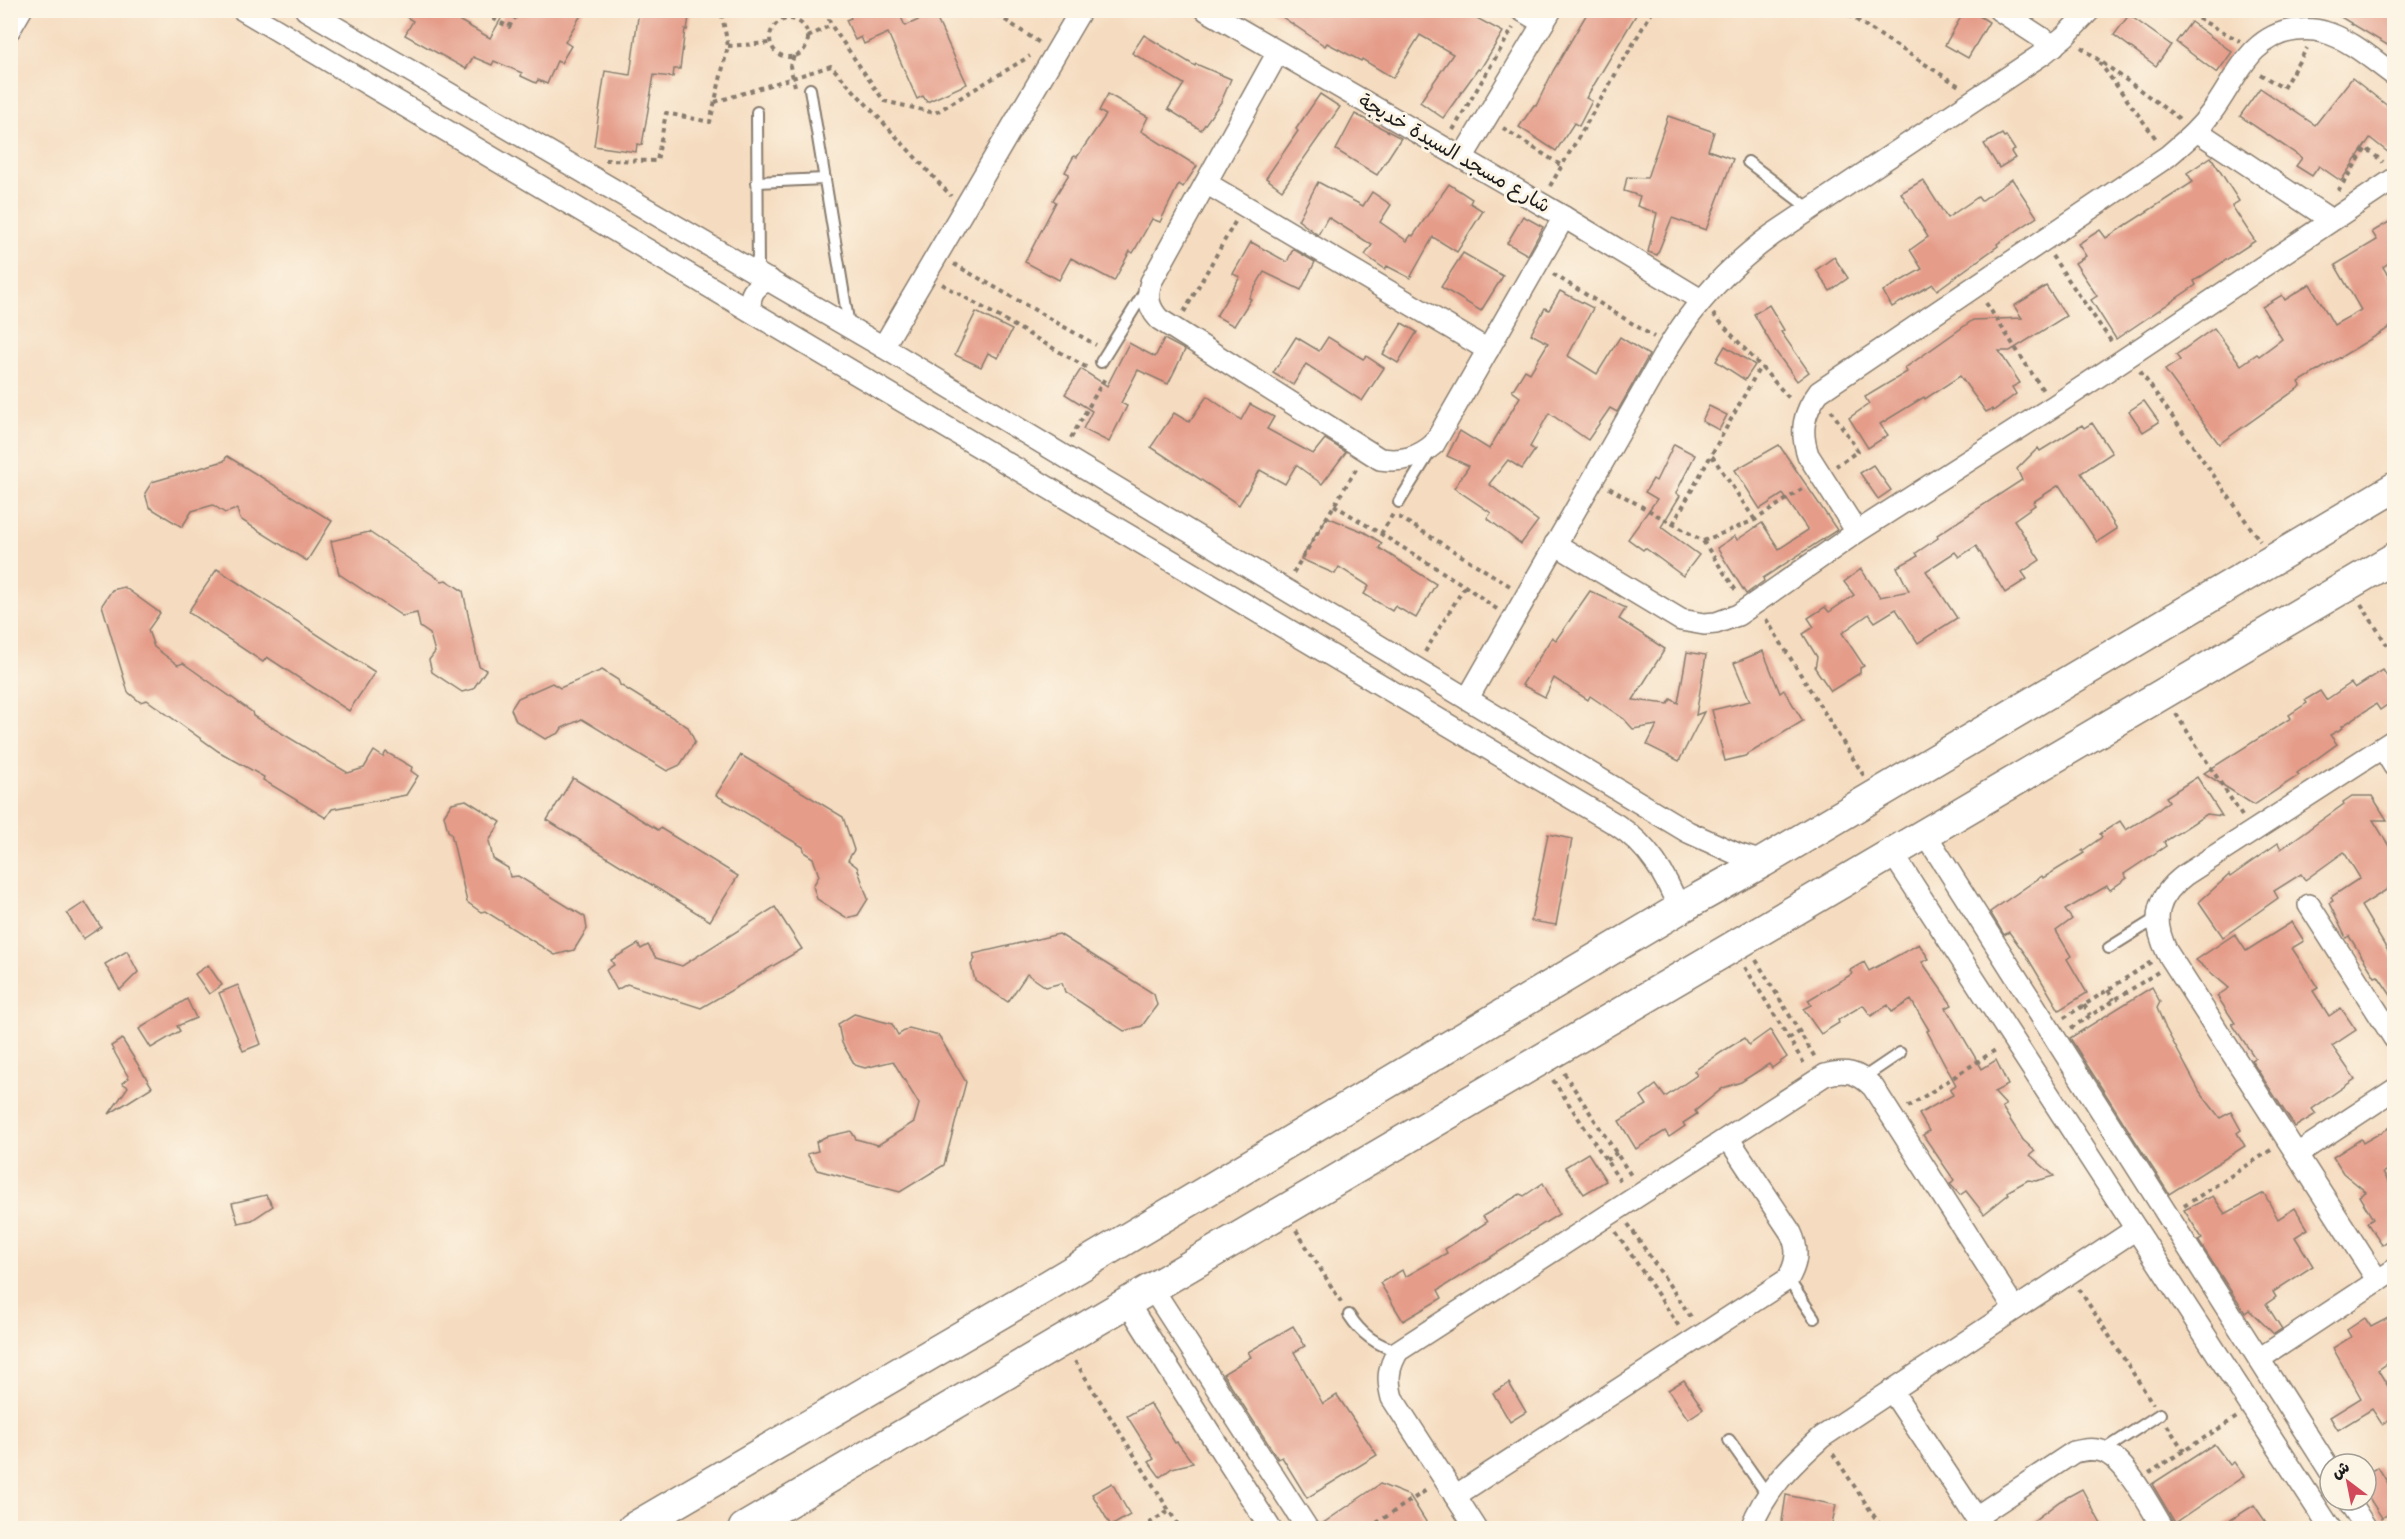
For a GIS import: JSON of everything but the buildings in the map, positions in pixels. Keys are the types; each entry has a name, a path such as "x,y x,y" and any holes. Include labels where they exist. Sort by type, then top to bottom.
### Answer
{"street":[{"path":"10,29 21,10"},
{"path":"243,10 1631,834 1658,865 1679,909"},
{"path":"306,10 883,347 1688,831 1712,844 1762,862"},
{"path":"883,347 964,210 1051,50 1081,10"},
{"name":"شارع مسجد السيدة خديجة","path":"1206,10 1564,217 1701,300"},
{"path":"1999,10 2060,41"},
{"path":"1468,698 1669,346 1701,300 1753,249 2060,41 2090,10"},
{"path":"1462,158 1547,17 1522,11"},
{"path":"1857,532 1808,455 1804,442 1805,416 1810,403 1819,392 2168,156 2197,131 2221,99 2248,56 2270,38 2289,31 2317,31 2345,40 2394,75"},
{"path":"1278,52 1151,282 1148,297 1153,312 1174,329 1380,459 1399,460 1418,456 1434,444 1564,217"},
{"path":"2197,131 2327,217"},
{"path":"1555,544 1681,620 1692,623 1716,623 1738,615 1857,532 2126,358 2391,172"},
{"path":"1206,183 1488,350"},
{"path":"728,298 742,279 756,272"},
{"path":"751,311 750,297 758,285 756,272"},
{"path":"633,1528 1049,1285 1679,909 2390,493"},
{"path":"744,1528 2394,558"},
{"path":"1512,762 1528,734"},
{"path":"2259,1359 2386,1275 2292,1146 2170,957 2159,936 2157,918 2161,901 2171,886 2389,744 2394,766"},
{"path":"1926,835 2318,1452"},
{"path":"1893,854 2330,1528"},
{"path":"2309,905 2394,1038"},
{"path":"1476,1528 1392,1398 1388,1382 1389,1366 1398,1351 1820,1078 1838,1071 1851,1072 1863,1078 1873,1087 2015,1309"},
{"path":"2292,1146 2394,1090"},
{"path":"1455,1496 1788,1279 1797,1256 1796,1244 1728,1138"},
{"path":"1751,1528 1767,1494 1794,1462 1822,1437 2136,1229"},
{"path":"1152,1288 1307,1528"},
{"path":"2187,1308 2215,1290"},
{"path":"1127,1302 1270,1528"},
{"path":"1892,1391 1980,1522 2074,1452 2088,1449 2103,1451 2115,1458 2163,1528"},
{"path":"2356,1512 2366,1528"}],"lane":[{"path":"810,89 849,327"},
{"path":"756,272 757,112"},
{"path":"1748,162 1810,209"},
{"path":"757,182 825,179"},
{"path":"1101,362 1151,282"},
{"path":"1400,502 1434,444"},
{"path":"2109,948 2157,918"},
{"path":"1863,1078 1900,1053"},
{"path":"1788,1279 1814,1318"},
{"path":"1349,1315 1356,1326 1374,1342 1398,1351"},
{"path":"2103,1451 2160,1414"},
{"path":"1729,1440 1767,1494"}],"path":[{"path":"477,10 509,27 520,10"},
{"path":"562,160 657,161 666,113 710,122 728,46 721,10"},
{"path":"826,10 831,25 884,102 935,113 1051,50 990,10"},
{"path":"1540,203 1653,10"},
{"path":"1840,10 1977,98"},
{"path":"2182,10 2248,56 2283,88 2317,31"},
{"path":"1443,147 1522,11"},
{"path":"808,37 802,25 790,19 783,20 772,29 770,43 777,53 790,57 804,49 808,37 831,25"},
{"path":"2060,41 2097,59 2197,131"},
{"path":"728,46 770,43"},
{"path":"2097,59 2168,156"},
{"path":"715,102 831,66 964,210"},
{"path":"1487,118 1562,166"},
{"path":"2327,217 2366,148 2391,172"},
{"path":"1174,329 1245,206"},
{"path":"2042,241 2273,560"},
{"path":"937,255 1107,351"},
{"path":"1537,264 1669,346"},
{"path":"926,274 1094,372"},
{"path":"1975,287 2054,406"},
{"path":"1701,300 1805,416"},
{"path":"1673,524 1760,367"},
{"path":"1062,454 1105,378 1100,375"},
{"path":"1703,541 1755,520 1858,451 1819,392"},
{"path":"1284,587 1368,450"},
{"path":"1712,456 1755,520"},
{"path":"1593,478 1703,541 1752,606 1876,795"},
{"path":"1381,534 1400,502"},
{"path":"1334,505 1465,586 1512,620"},
{"path":"1393,514 1526,595"},
{"path":"1416,667 1465,586"},
{"path":"2349,586 2394,656"},
{"path":"2164,695 2252,832"},
{"path":"1739,945 1799,1032 1820,1078"},
{"path":"1739,945 1789,1039 1820,1078"},
{"path":"2052,1033 2084,1005 2170,957"},
{"path":"2052,1033 2091,1015 2170,957"},
{"path":"2108,990 2114,1000"},
{"path":"2084,1005 2091,1015"},
{"path":"1789,1039 1799,1032"},
{"path":"1892,1118 2012,1039"},
{"path":"1547,1058 1617,1153 1625,1204 1697,1340"},
{"path":"1547,1058 1606,1160 1625,1204 1697,1340"},
{"path":"2168,1216 2292,1146"},
{"path":"1606,1160 1617,1153"},
{"path":"1285,1212 1349,1315"},
{"path":"2068,1274 2184,1451"},
{"path":"1062,1340 1180,1528"},
{"path":"2134,1483 2252,1408"},
{"path":"1822,1437 1882,1528"},
{"path":"1368,1528 1444,1478"},
{"path":"1141,1528 1169,1511"}]}
